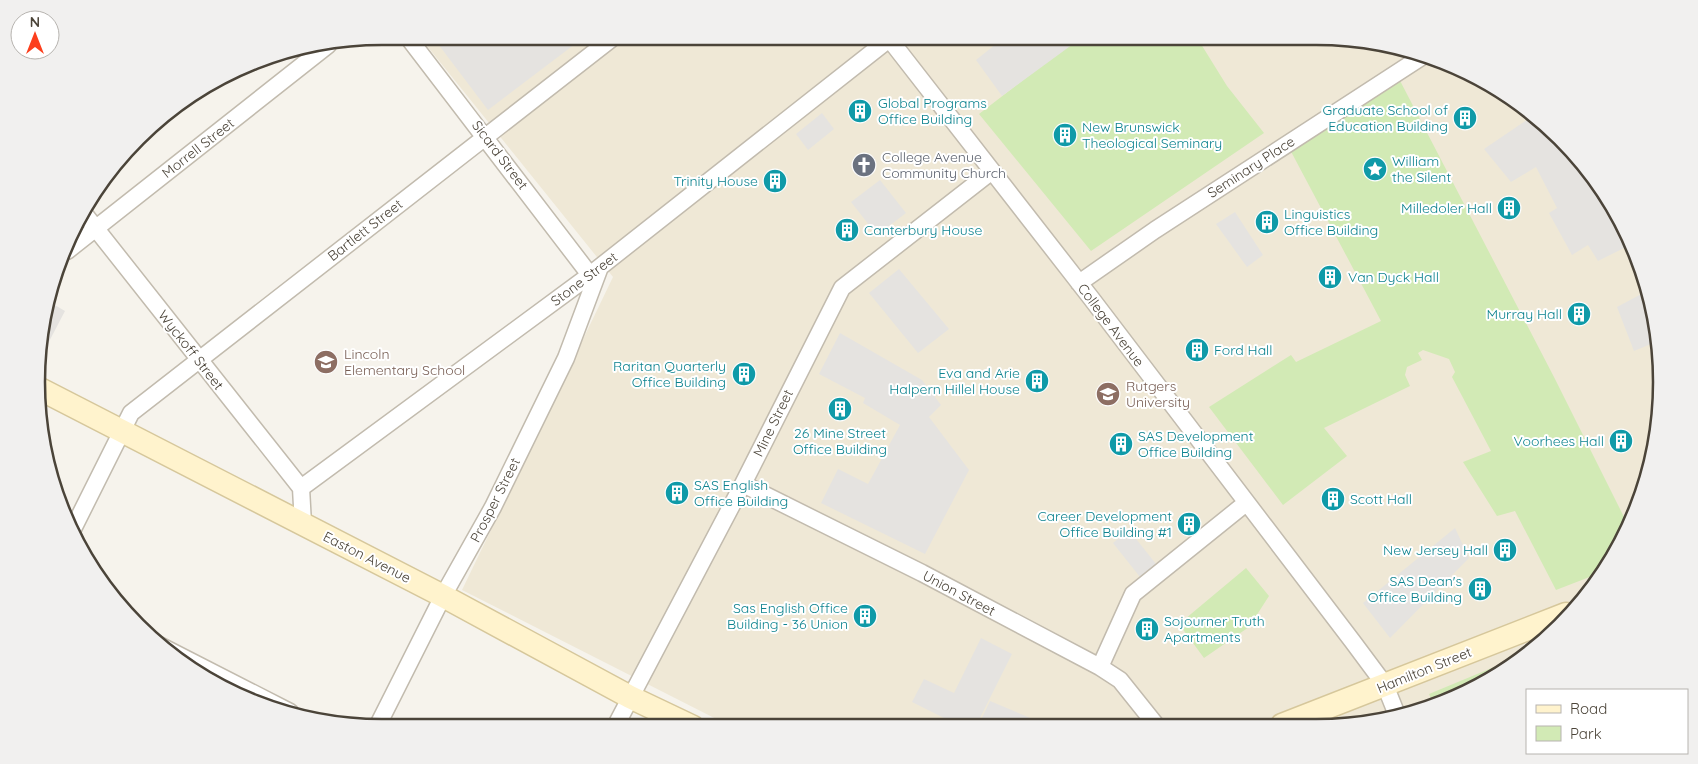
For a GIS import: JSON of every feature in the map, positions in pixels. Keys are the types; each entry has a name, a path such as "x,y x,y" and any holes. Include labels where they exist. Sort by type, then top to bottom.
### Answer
{"street":[{"name":"Sicard Street","path":"414,45 595,271"},
{"name":"Bartlett Street","path":"76,523 131,413 603,45"},
{"name":"Stone Street","path":"301,488 595,271 880,45"},
{"name":"College Avenue","path":"896,45 1385,685 1395,710"},
{"name":"Morrell Street","path":"74,245 321,50"},
{"name":"Seminary Place","path":"1079,283 1186,210 1416,60"},
{"name":"Mine Street","path":"619,719 743,484 842,288 992,171"},
{"name":"Wyckoff Street","path":"87,218 301,488"},
{"name":"Prosper Street","path":"381,719 443,596 493,507 566,358 595,271"},
{"name":"Easton Avenue","path":"45,392 443,596 630,697 676,719"},
{"name":"Union Street","path":"743,484 912,568 1100,667 1120,680 1151,719"},
{"path":"301,488 303,524"},
{"path":"1100,667 1133,594 1246,503"},
{"name":"Hamilton Street","path":"1297,719 1556,618"},
{"path":"202,667 253,693"}],"shaded area":[{"name":"Rutgers University","path":"426,45 1316,45 1382,51 1403,56 1445,71 1485,90 1503,102 1554,144 1596,195 1608,214 1627,253 1642,295 1647,316 1653,382 1647,448 1642,469 1627,511 1608,550 1583,587 1554,620 1521,649 1485,674 1445,693 1403,708 1360,716 1316,719 716,719 462,590 613,277"},
{"path":"439,45 574,45 488,110"},
{"path":"995,45 1072,45 1002,96 976,60"},
{"path":"822,113 834,129 808,150 796,134"},
{"path":"1527,120 1554,144 1583,177 1608,214 1627,253 1624,248 1598,261 1588,245 1572,255 1549,213 1557,208 1536,167 1511,182 1484,149"},
{"path":"880,180 906,213 877,235 851,202"},
{"path":"1235,212 1263,255 1247,267 1216,224"},
{"path":"899,269 949,329 918,353 869,293"},
{"path":"1642,294 1651,344 1634,351 1617,307"},
{"path":"54,304 65,311 47,345"},
{"path":"840,333 922,380 941,405 929,417 969,470 925,554 821,503 838,469 868,484 900,425 863,403 865,398 819,374"},
{"path":"1455,528 1469,558 1390,638 1363,603"},
{"path":"1129,530 1156,564 1140,577 1113,543"},
{"path":"981,638 1012,654 980,719 946,719 912,702 924,679 954,693"},
{"path":"990,701 1032,719 981,719"}],"green space":[{"path":"1068,45 1202,45 1227,86 1264,133 1091,251 979,114"},
{"path":"1396,73 1555,379 1624,517 1608,550 1590,577 1556,590 1515,511 1497,516 1463,462 1491,451 1452,377 1455,372 1449,359 1423,350 1418,353 1422,360 1407,367 1405,375 1410,386 1324,428 1347,456 1283,505 1209,407 1291,355 1296,362 1381,321 1287,144"},
{"path":"1246,568 1269,596 1249,627 1204,658 1179,624"},
{"path":"1498,665 1485,674 1445,693 1431,698 1429,694"}],"place":[{"name":"Global Programs Office Building","path":"860,111"},
{"name":"Graduate School of Education Building","path":"1465,118"},
{"name":"New Brunswick Theological Seminary","path":"1065,135"},
{"name":"College Avenue Community Church","path":"864,165"},
{"name":"William the Silent","path":"1375,169"},
{"name":"Trinity House","path":"775,181"},
{"name":"Milledoler Hall","path":"1509,208"},
{"name":"Linguistics Office Building","path":"1267,222"},
{"name":"Canterbury House","path":"847,230"},
{"name":"Van Dyck Hall","path":"1330,277"},
{"name":"Murray Hall","path":"1579,314"},
{"name":"Ford Hall","path":"1197,350"},
{"name":"Lincoln Elementary School","path":"326,362"},
{"name":"Raritan Quarterly Office Building","path":"744,374"},
{"name":"Eva and Arie Halpern Hillel House","path":"1037,381"},
{"name":"Rutgers University","path":"1108,394"},
{"name":"26 Mine Street Office Building","path":"840,409"},
{"name":"Voorhees Hall","path":"1621,441"},
{"name":"SAS Development Office Building","path":"1121,444"},
{"name":"SAS English Office Building","path":"677,493"},
{"name":"Scott Hall","path":"1333,499"},
{"name":"Career Development Office Building #1","path":"1189,524"},
{"name":"New Jersey Hall","path":"1505,550"},
{"name":"SAS Dean's Office Building","path":"1480,589"},
{"name":"Sas English Office Building - 36 Union","path":"865,616"},
{"name":"Sojourner Truth Apartments","path":"1147,629"}]}
